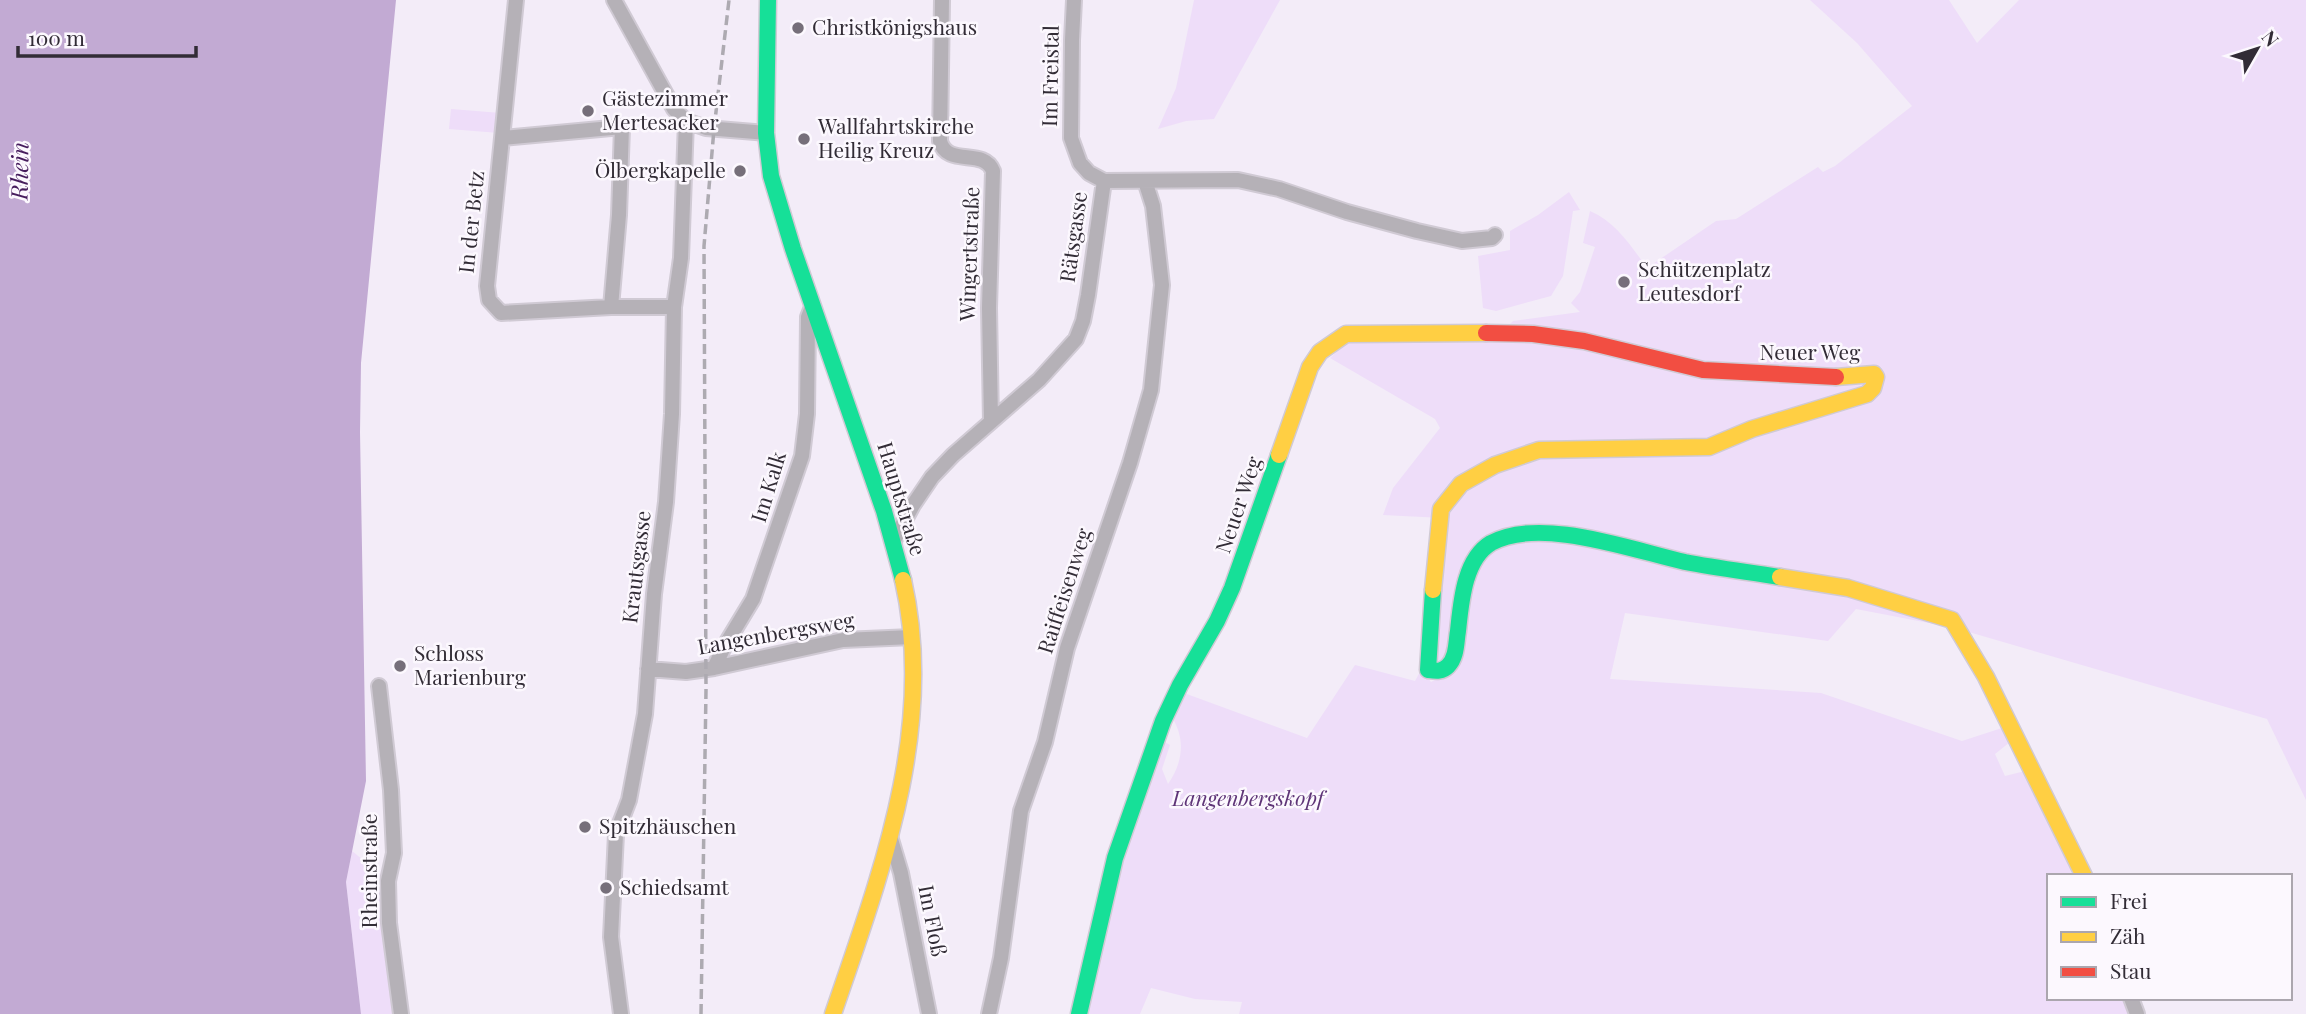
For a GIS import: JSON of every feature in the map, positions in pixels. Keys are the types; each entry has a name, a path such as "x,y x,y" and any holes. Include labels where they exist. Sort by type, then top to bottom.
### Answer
{"street":[{"name":"In der Betz","path":"516,0 487,286 489,300 501,313 611,307 674,307"},
{"path":"614,0 674,109 686,121 706,128 765,133"},
{"name":"Hauptstraße","path":"768,0 765,133 775,191 893,542 904,583 912,637 914,692 911,737 890,836 833,1014"},
{"name":"Wingertstraße","path":"942,0 942,149 962,157 985,160 990,163 994,179 989,308 991,422"},
{"name":"Im Freistal","path":"1074,0 1072,138 1080,163 1089,173 1104,181"},
{"name":"Krautsgasse","path":"621,1014 611,937 616,834 634,779 645,714 671,426 674,307 681,258 686,121"},
{"path":"502,138 622,127 619,215 611,307"},
{"name":"Rätsgasse","path":"893,542 932,477 1039,380 1076,339 1088,295 1104,181 1238,180 1279,189 1347,212 1462,242 1495,236"},
{"name":"Raiffeisenweg","path":"989,1014 1001,957 1021,811 1045,742 1067,648 1130,463 1151,390 1162,285 1153,206 1145,181"},
{"name":"Im Kalk","path":"714,668 723,646 753,599 802,456 807,414 808,317 813,306"},
{"name":"Neuer Weg","path":"1079,1014 1115,858 1163,722 1232,588 1310,367 1320,352 1346,334 1533,334 1584,341 1703,370 1799,376 1853,377 1874,374 1877,377 1873,388 1867,394 1752,429 1709,447 1539,450 1495,465 1461,484 1441,509 1435,553 1428,670 1440,671 1450,665 1455,655 1460,610 1471,566 1488,545 1527,532 1579,537 1687,562 1848,588 1952,620 1986,677 2083,874"},
{"name":"Langenbergsweg","path":"648,669 687,672 843,640 912,637"},
{"name":"Rheinstraße","path":"379,686 391,790 394,853 388,876 388,922 401,1014"},
{"name":"Im Floß","path":"890,836 901,873 929,1014"}],"green space":[{"path":"1194,0 1280,0 1214,119 1186,121 1158,129 1176,88"},
{"name":"Langenbergskopf","path":"1810,0 1949,0 1977,43 2019,0 2306,0 2306,800 2267,719 1955,628 1856,609 1828,641 1625,613 1610,679 1821,693 1962,741 2005,727 2076,874 2047,874 2047,1000 2125,1000 2130,1014 1239,1014 1242,1002 1195,999 1151,988 1140,1014 1088,1014 1126,844 1163,741 1170,745 1162,769 1168,784 1177,768 1181,744 1173,719 1184,693 1307,738 1355,665 1415,681 1421,670 1431,682 1437,679 1442,518 1383,515 1393,488 1440,428 1435,419 1330,358 1348,341 1494,340 1513,321 1580,312 1571,303 1580,292 1595,247 1583,243 1590,211 1615,228 1647,268 1716,221 1736,219 1818,167 1823,172 1835,166 1912,106 1857,43","holes":["2010,742 2025,771 2005,776 1995,754"]},
{"path":"451,109 501,113 499,133 449,129"},
{"path":"1569,192 1580,210 1573,211 1563,276 1551,296 1496,311 1483,308 1478,256 1510,250 1510,231"},
{"path":"352,851 383,876 398,1014 361,1014 346,882"}],"water":[{"name":"Rhein","path":"0,0 396,0 361,363 366,781 346,882 361,1014 0,1014"}],"railway":[{"path":"701,1014 706,690 704,246 729,0"}],"traffic: fast":[{"path":"768,0 766,133 771,176 793,249 884,511 903,580"},
{"path":"1079,1014 1115,858 1163,721 1232,588 1279,455"},
{"path":"1433,590 1428,670 1436,671 1446,668 1456,649 1469,570 1482,550 1491,543 1511,536 1535,533 1587,538 1685,562 1780,577"}],"traffic: slow":[{"path":"1279,455 1310,367 1320,352 1346,334 1486,333"},
{"path":"1433,590 1441,509 1461,484 1495,465 1539,450 1709,447 1752,429 1867,394 1873,388 1876,377 1874,374 1836,377"},
{"path":"1780,577 1848,588 1952,620 1986,677 2083,874"},
{"path":"833,1014 885,855 908,746 913,691 912,635 903,580"}],"traffic: jam":[{"path":"1486,333 1533,334 1584,341 1703,370 1836,377"}],"place":[{"name":"Christkönigshaus","path":"798,28"},
{"name":"Gästezimmer Mertesacker","path":"588,111"},
{"name":"Wallfahrtskirche Heilig Kreuz","path":"804,139"},
{"name":"Ölbergkapelle","path":"740,171"},
{"name":"Schützenplatz Leutesdorf","path":"1624,282"},
{"name":"Schloss Marienburg","path":"400,666"},
{"name":"Spitzhäuschen","path":"585,827"},
{"name":"Schiedsamt","path":"606,888"}]}
